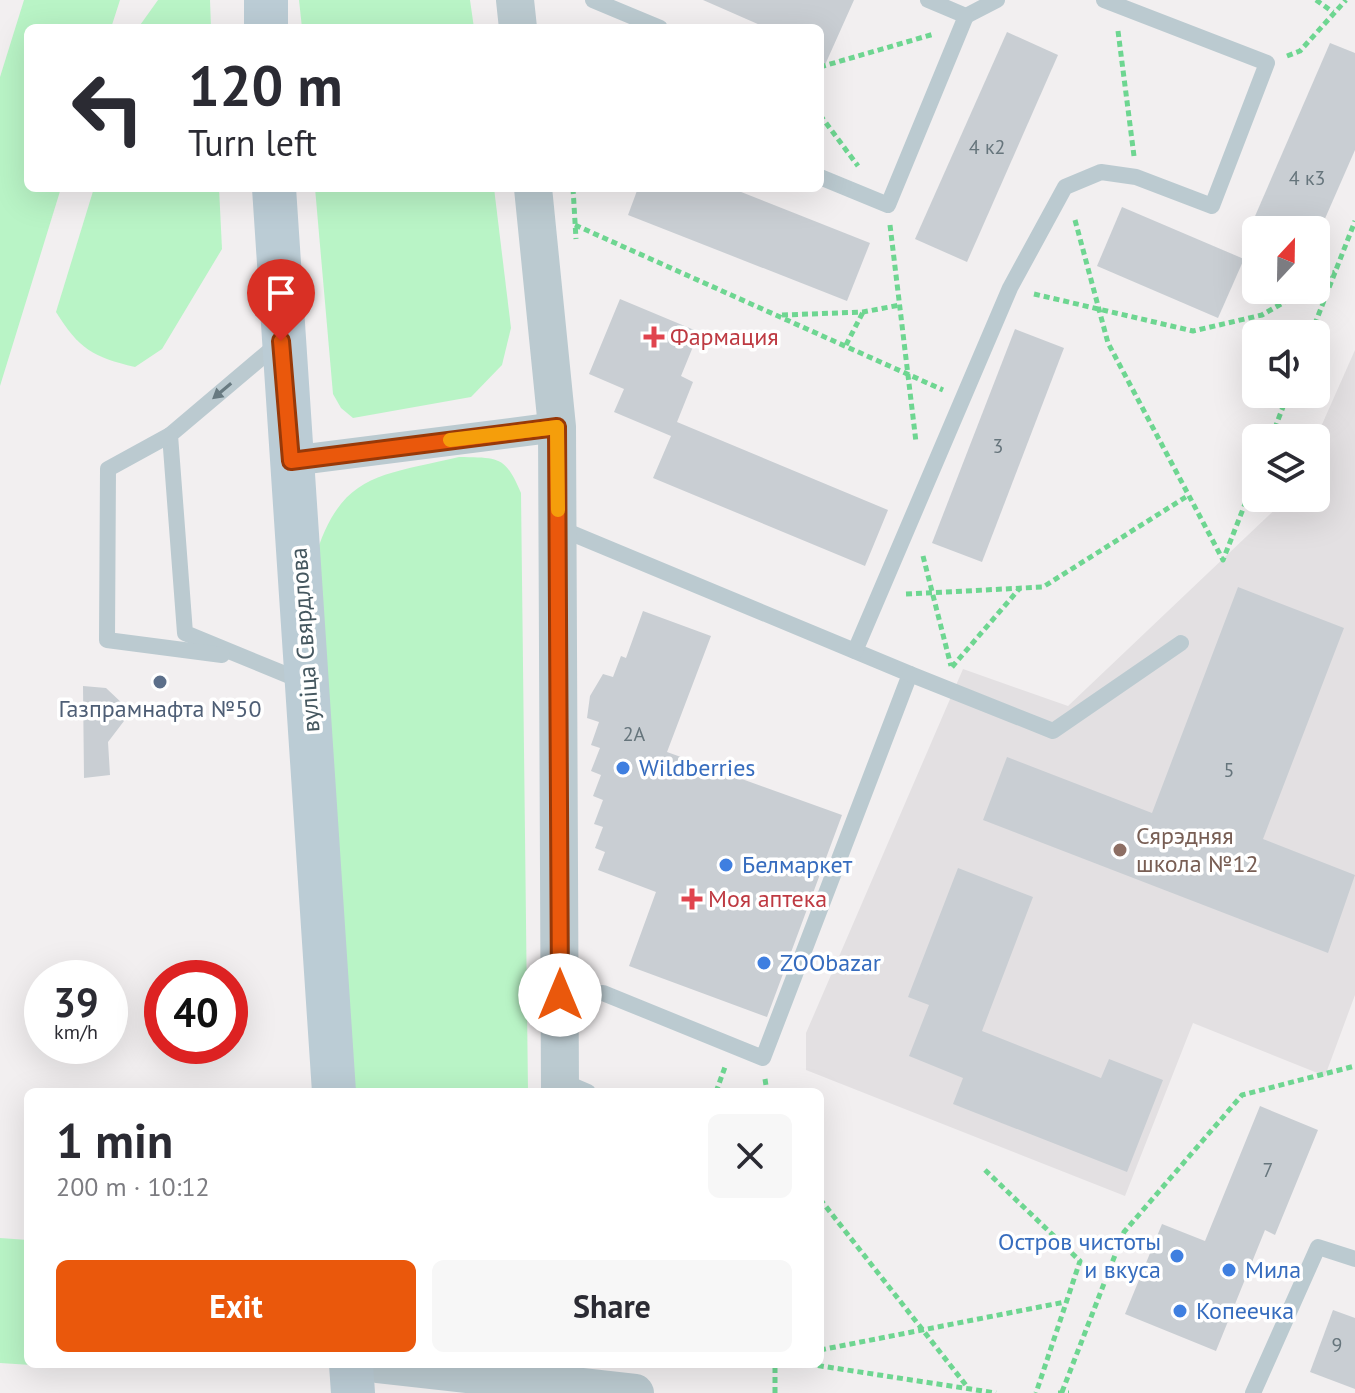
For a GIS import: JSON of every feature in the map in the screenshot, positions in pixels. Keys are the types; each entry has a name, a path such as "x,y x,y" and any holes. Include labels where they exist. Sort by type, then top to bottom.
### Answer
{"main road":[{"path":"266,0 266,24"},
{"name":"вуліца Свярдлова","path":"274,192 281,341 309,683 334,1088"},
{"path":"351,1368 353,1393"}],"street":[{"path":"515,0 518,24"},
{"path":"533,192 557,427 560,995 569,1088"},
{"path":"291,461 557,427"},
{"path":"450,1368 559,1374 635,1393"}],"lane":[{"path":"593,0 650,24"},
{"path":"928,0 964,21"},
{"path":"824,179 888,205 964,21 997,0"},
{"path":"855,651 1010,288 1065,187 1101,172 1136,177 1212,206 1267,63 1110,2"},
{"path":"244,657 107,640 108,469 170,435 281,341"},
{"path":"170,435 185,633 309,683"},
{"path":"559,528 1053,731 1181,643"},
{"path":"560,995 603,993 763,1058 910,674"},
{"path":"1253,1393 1318,1247 1355,1259"}],"path":[{"path":"1316,0 1333,12"},
{"path":"1267,63 1300,51 1346,0"},
{"path":"1110,2 1136,177"},
{"path":"824,66 964,21"},
{"path":"824,120 888,205 922,492"},
{"path":"1065,187 1108,343 1223,560 1242,512"},
{"path":"1316,320 1355,221"},
{"path":"575,225 963,398"},
{"path":"1330,275 1335,272"},
{"path":"1010,288 1193,331 1262,315 1281,304"},
{"path":"777,315 863,312 900,305"},
{"path":"846,345 863,312"},
{"path":"906,594 1043,587 1189,495"},
{"path":"917,568 923,555 951,668"},
{"path":"901,607 912,581"},
{"path":"942,687 951,668 1020,588"},
{"path":"1069,1393 1060,1392 1124,1232 1242,1095 1354,1069 1355,1066"},
{"path":"985,1170 1080,1261 1036,1393"},
{"path":"824,1204 969,1389"},
{"path":"824,1349 1066,1302"},
{"path":"824,1366 996,1393"},
{"path":"775,1368 775,1393"}],"shaded area":[{"name":"Сярэдняя школа №12","path":"1355,350 1355,995 1325,1076 1193,1023 1125,1196 806,1070 806,1033 963,669 1068,706 1272,512 1330,512 1330,424 1322,424"}],"green space":[{"path":"24,0 120,0 112,24 24,24 24,192 60,192 0,386 0,77"},
{"path":"158,0 210,0 211,24 141,24"},
{"path":"299,0 470,0 473,24 302,24"},
{"path":"93,192 219,192 222,249 162,349 135,367 108,359 80,343 56,312"},
{"path":"315,192 494,192 511,328 502,365 471,397 353,418 341,408 333,394"},
{"path":"459,457 492,459 505,465 521,493 528,1088 351,1088 314,561 324,532 350,494 385,475"},
{"path":"0,1238 24,1240 24,1365 0,1363"}],"building":[{"path":"703,0 854,0 824,67 824,24 758,24"},
{"path":"1007,32 1058,55 967,262 915,239"},
{"path":"1330,43 1355,53 1355,150 1326,216 1255,216"},
{"path":"637,192 741,192 870,243 847,301 628,215"},
{"path":"1122,207 1242,258 1218,318 1097,266"},
{"path":"620,299 699,332 681,376 693,382 677,422 888,510 865,566 653,478 671,436 614,412 624,389 589,374"},
{"path":"1015,329 1064,348 982,562 932,543"},
{"path":"1238,587 1344,628 1263,839 1355,875 1328,953 983,820 1007,757 1152,813"},
{"path":"643,611 711,636 667,752 842,815 767,1017 629,966 656,892 598,870 605,852 595,848 603,827 594,824 603,800 593,796 601,775 591,771 600,748 591,745 599,722 587,718 590,696 603,674 613,677 621,656 626,658"},
{"path":"83,686 106,688 124,705 124,721 108,742 110,775 84,778"},
{"path":"958,868 1033,897 982,1031 1101,1078 1109,1059 1163,1080 1127,1172 953,1104 963,1078 909,1056 929,1005 908,997"},
{"path":"1260,1106 1318,1130 1275,1235 1265,1230 1216,1351 1125,1314 1162,1224 1205,1241"},
{"path":"1333,1310 1355,1318 1355,1389 1310,1372"}],"slow traffic":[{"path":"450,440 557,427 558,510"}],"place":[{"name":"Фармация","path":"654,337"},
{"name":"Газпрамнафта №50","path":"160,682"},
{"name":"Wildberries","path":"623,768"},
{"name":"Сярэдняя школа №12","path":"1120,850"},
{"name":"Белмаркет","path":"726,865"},
{"name":"Моя аптека","path":"692,899"},
{"name":"ZOObazar","path":"764,963"},
{"name":"Остров чистоты и вкуса","path":"1177,1256"},
{"name":"Мила","path":"1229,1270"},
{"name":"Копеечка","path":"1180,1311"}],"route":[{"path":"281,341 291,461 557,427 560,995"}]}
